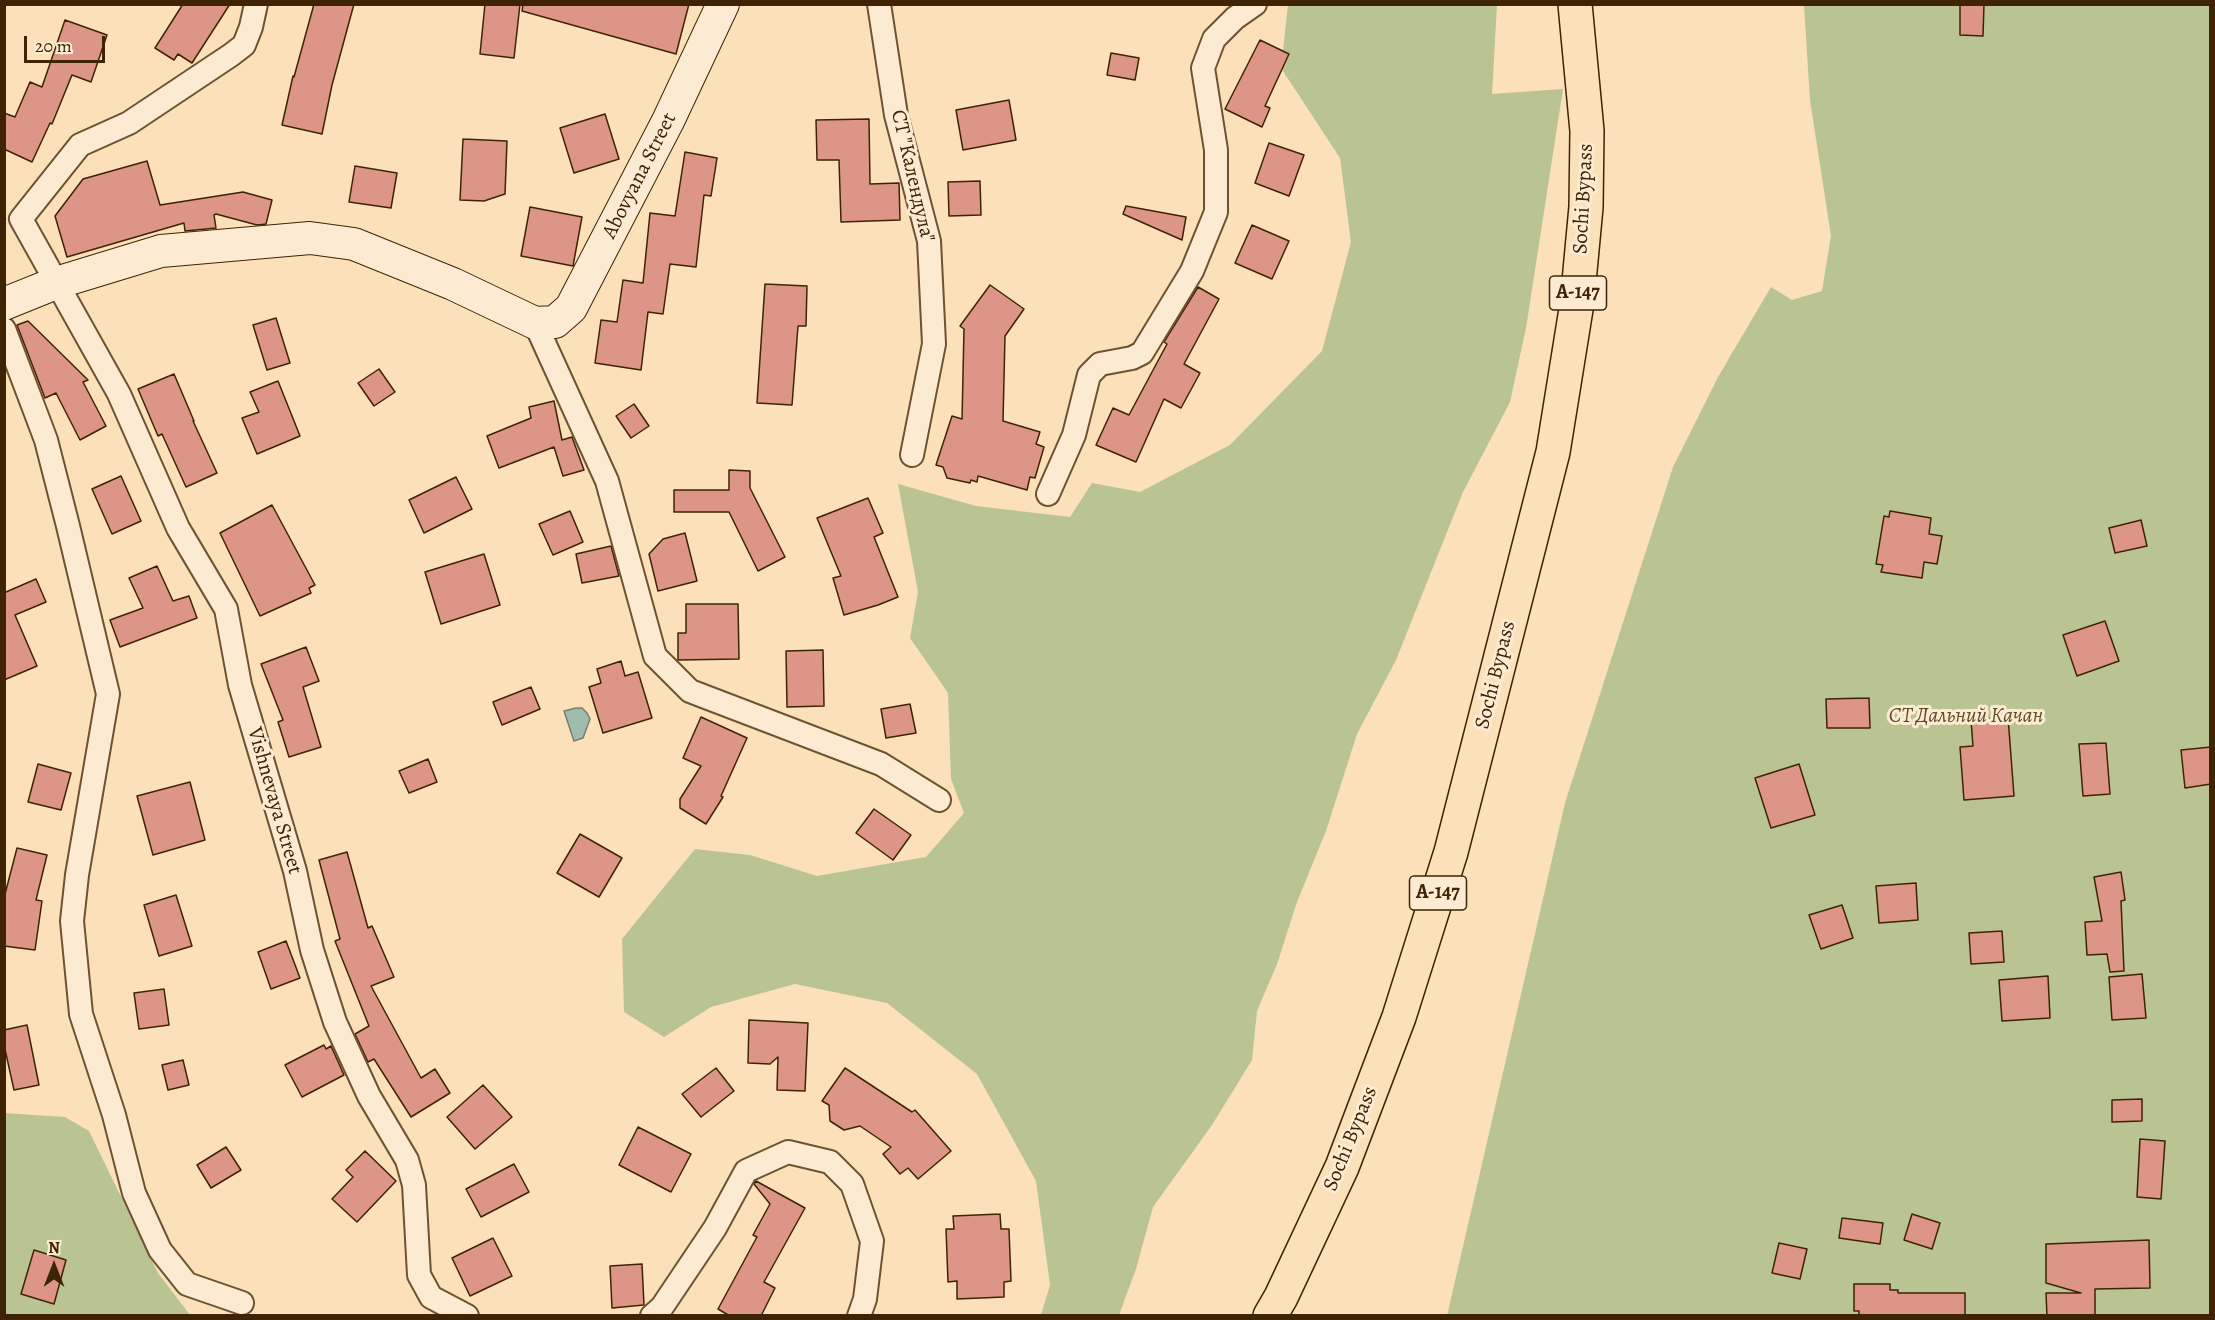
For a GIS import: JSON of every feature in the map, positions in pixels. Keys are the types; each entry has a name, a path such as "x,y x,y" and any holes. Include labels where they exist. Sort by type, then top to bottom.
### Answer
{"highway":[{"name":"Sochi Bypass","path":"1270,1316 1342,1167 1399,1017 1451,852 1553,452 1577,303 1586,207 1587,131 1575,4"}],"street":[{"name":"Vishnevaya Street","path":"256,4 244,45 129,123 80,145 21,219 119,394 178,528 226,609 240,685 295,872 312,950 335,1022 369,1096 407,1160 414,1185 419,1275 431,1297 467,1316"},
{"name":"Abovyana Street","path":"535,323 555,321 571,308 668,121 723,4"},
{"name":"СТ \"Календула\"","path":"879,4 896,115 929,241 934,344 912,455"},
{"path":"1048,494 1074,435 1089,375 1100,364 1132,358 1142,353 1192,271 1216,212 1216,150 1203,68 1214,39 1235,18 1255,4"},
{"path":"4,304 56,283 161,251 310,238 354,244 453,284 535,323 607,481 655,656 690,691 881,764 939,800"},
{"path":"4,329 46,441 108,694 77,876 72,921 81,1014 114,1115 134,1193 160,1250 187,1284 242,1303"},
{"path":"652,1316 662,1307 715,1228 746,1171 788,1152 830,1162 852,1184 872,1241 865,1299 859,1316"}],"green space":[{"path":"1288,5 1497,5 1492,94 1563,89 1526,328 1510,402 1463,492 1396,660 1357,734 1326,831 1297,902 1277,964 1257,1011 1252,1060 1212,1125 1153,1207 1136,1269 1119,1315 1041,1315 1050,1285 1036,1181 977,1074 887,1003 795,984 711,1007 664,1037 624,1012 622,939 695,849 750,855 817,876 926,857 964,813 951,779 948,693 910,638 918,592 898,484 976,506 1070,517 1092,483 1140,492 1230,445 1322,351 1351,242 1340,158 1281,68"},
{"name":"СТ Дальний Качан","path":"1804,5 2210,5 2210,1315 1447,1316 1565,803 1673,467 1718,377 1771,287 1792,300 1822,291 1831,236 1810,100"},
{"path":"4,1113 65,1117 89,1131 158,1273 190,1315 5,1315"}],"shaded area":[{"path":"582,708 590,719 583,738 574,741 564,711"}],"building":[{"path":"183,4 230,4 192,63 178,54 174,60 155,48"},
{"path":"314,4 354,4 332,85 322,134 282,125 293,76"},
{"path":"485,4 520,4 514,58 480,54"},
{"path":"523,4 689,4 676,54 522,11"},
{"path":"1960,4 1984,4 1983,36 1960,35"},
{"path":"65,20 107,35 91,82 72,75 52,124 50,123 32,162 4,149 4,113 15,117 30,82 42,87"},
{"path":"1260,40 1289,54 1265,106 1270,108 1262,127 1225,109"},
{"path":"1111,53 1139,58 1135,80 1107,75"},
{"path":"1009,100 1016,140 963,150 956,110"},
{"path":"605,114 619,159 574,173 560,128"},
{"path":"869,119 870,184 899,183 900,220 841,222 839,160 817,160 816,120"},
{"path":"463,139 507,141 505,194 484,201 460,200"},
{"path":"1269,143 1304,155 1289,196 1255,183"},
{"path":"685,152 717,158 711,196 704,195 696,267 670,264 663,314 648,312 641,370 595,363 601,320 617,322 623,280 643,283 650,213 675,216"},
{"path":"147,161 160,205 243,192 272,200 266,224 257,225 216,214 214,215 216,228 185,231 184,223 67,257 55,216 83,179"},
{"path":"355,166 397,173 391,208 349,202"},
{"path":"980,181 981,215 949,216 948,182"},
{"path":"1126,206 1186,217 1182,240 1123,214"},
{"path":"530,207 582,217 573,266 521,256"},
{"path":"1252,225 1289,241 1272,279 1235,263"},
{"path":"765,284 807,286 806,326 798,326 792,405 757,403"},
{"path":"990,285 1024,309 1005,336 1003,421 1040,432 1036,444 1044,447 1035,478 1030,477 1027,490 978,476 977,482 971,480 970,483 947,478 943,467 936,465 952,416 962,419 964,329 960,326"},
{"path":"1198,287 1219,299 1184,364 1200,373 1181,408 1164,399 1136,462 1096,445 1113,408 1129,415 1167,344 1164,342"},
{"path":"276,318 290,363 267,370 253,325"},
{"path":"28,321 88,380 83,382 106,426 80,440 56,393 45,398 17,325"},
{"path":"379,369 395,392 374,406 358,383"},
{"path":"174,374 217,473 186,487 162,434 158,436 138,389"},
{"path":"278,381 300,436 257,454 242,418 259,412 250,392"},
{"path":"554,401 562,440 572,437 584,470 563,476 554,447 499,468 487,436 531,418 529,407"},
{"path":"634,404 649,426 631,438 616,416"},
{"path":"729,470 750,471 750,488 785,557 758,571 729,512 674,512 674,490 729,490"},
{"path":"121,476 141,521 112,534 92,489"},
{"path":"456,477 472,509 424,533 409,500"},
{"path":"868,498 883,533 874,537 898,597 844,615 833,578 841,576 817,518"},
{"path":"272,505 315,585 309,588 311,593 260,616 220,533"},
{"path":"570,511 583,542 553,555 539,524"},
{"path":"1890,511 1931,518 1929,534 1942,536 1937,564 1924,562 1922,578 1881,572 1883,565 1876,564 1884,516 1889,517"},
{"path":"2141,520 2147,546 2115,553 2109,528"},
{"path":"685,533 697,581 658,591 649,554 663,539"},
{"path":"611,546 619,576 582,583 576,554"},
{"path":"484,554 500,605 441,624 425,572"},
{"path":"157,566 173,601 189,596 197,618 120,647 110,620 143,608 129,578"},
{"path":"36,579 46,602 15,615 37,666 4,680 4,590 6,592"},
{"path":"686,604 738,604 739,659 678,660 678,633 686,633"},
{"path":"2105,621 2119,661 2077,676 2063,635"},
{"path":"306,647 319,681 303,687 321,747 289,757 278,722 283,720 261,664"},
{"path":"823,650 824,706 787,707 786,651"},
{"path":"621,661 625,676 638,672 652,718 603,733 589,687 601,683 597,669"},
{"path":"531,687 540,709 502,725 493,702"},
{"path":"1869,698 1870,728 1827,728 1826,699"},
{"path":"910,704 916,733 886,738 881,709"},
{"path":"701,717 747,738 721,796 723,797 706,824 680,808 680,799 701,766 683,758"},
{"path":"2008,717 2014,796 1964,800 1960,747 1973,746 1971,720"},
{"path":"2106,743 2110,794 2083,796 2079,744"},
{"path":"2211,747 2211,784 2185,788 2181,750"},
{"path":"428,759 437,782 409,793 399,771"},
{"path":"38,764 71,773 61,810 28,802"},
{"path":"1799,764 1815,815 1771,828 1755,778"},
{"path":"190,782 205,840 153,855 137,796"},
{"path":"874,809 911,835 893,860 856,833"},
{"path":"580,834 622,858 599,897 557,873"},
{"path":"17,848 47,855 36,900 42,901 35,950 4,946 4,898"},
{"path":"347,852 368,928 372,926 394,977 371,986 421,1078 435,1069 450,1093 411,1117 374,1059 368,1062 355,1034 369,1026 335,941 340,939 319,860"},
{"path":"2121,872 2125,900 2121,901 2124,971 2110,972 2107,954 2087,955 2085,922 2102,921 2094,877"},
{"path":"1916,883 1918,920 1879,923 1876,886"},
{"path":"176,895 192,946 159,956 144,905"},
{"path":"1842,905 1853,938 1821,949 1809,915"},
{"path":"2002,931 2004,962 1971,964 1969,933"},
{"path":"286,941 300,978 271,989 258,952"},
{"path":"2142,974 2146,1018 2112,1020 2109,977"},
{"path":"2048,976 2050,1018 2002,1021 1999,980"},
{"path":"164,989 169,1025 139,1029 134,993"},
{"path":"749,1020 808,1023 805,1091 777,1090 778,1057 770,1064 748,1063"},
{"path":"27,1025 39,1085 14,1090 4,1045 4,1030"},
{"path":"324,1045 326,1049 331,1046 344,1075 302,1097 285,1065"},
{"path":"183,1060 189,1085 168,1090 162,1065"},
{"path":"716,1068 734,1091 701,1117 682,1094"},
{"path":"845,1068 912,1112 915,1110 951,1151 918,1179 908,1168 900,1174 883,1154 891,1147 860,1126 844,1130 830,1121 829,1105 822,1101"},
{"path":"483,1085 512,1117 475,1149 447,1117"},
{"path":"2142,1099 2142,1121 2112,1122 2112,1100"},
{"path":"638,1127 691,1154 671,1192 619,1165"},
{"path":"2140,1139 2165,1141 2161,1199 2137,1197"},
{"path":"226,1147 241,1170 211,1188 197,1165"},
{"path":"365,1151 396,1181 357,1222 332,1199 353,1177 346,1170"},
{"path":"514,1164 529,1192 481,1217 466,1189"},
{"path":"756,1181 805,1208 764,1282 775,1288 761,1316 730,1316 718,1309 757,1237 753,1235 770,1204 754,1184"},
{"path":"1000,1214 1001,1229 1009,1229 1011,1281 1004,1282 1004,1297 957,1299 957,1281 948,1282 946,1229 954,1229 953,1216"},
{"path":"1912,1214 1940,1223 1932,1249 1904,1240"},
{"path":"1842,1218 1883,1223 1880,1244 1839,1238"},
{"path":"493,1238 512,1276 470,1296 452,1258"},
{"path":"2149,1240 2150,1288 2095,1289 2095,1316 2047,1316 2046,1293 2081,1293 2046,1283 2046,1244"},
{"path":"1779,1243 1807,1249 1800,1279 1772,1273"},
{"path":"34,1250 66,1260 54,1304 21,1294"},
{"path":"642,1264 644,1305 612,1308 610,1266"},
{"path":"1854,1284 1890,1284 1890,1290 1898,1290 1898,1293 1965,1293 1965,1316 1859,1316 1859,1311 1854,1311"}]}
